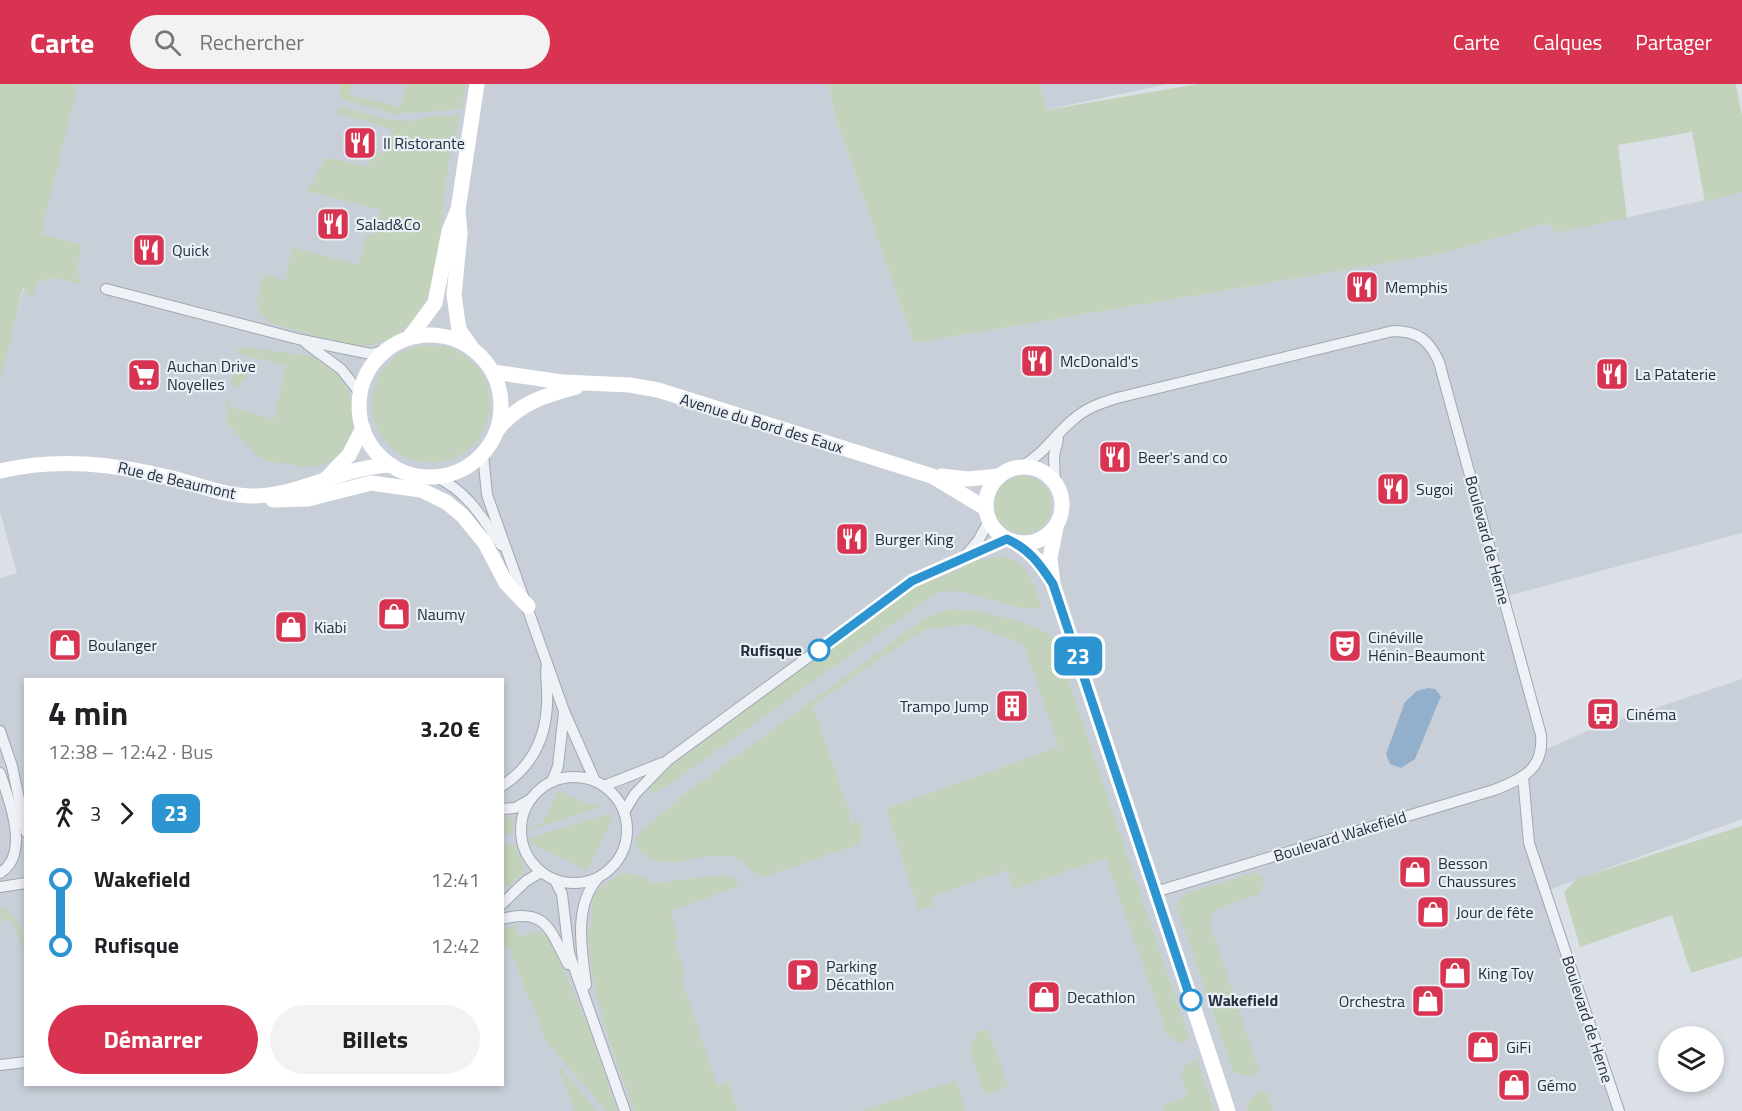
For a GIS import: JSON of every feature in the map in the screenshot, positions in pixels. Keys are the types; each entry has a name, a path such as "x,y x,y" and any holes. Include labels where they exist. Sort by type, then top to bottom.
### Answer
{"street":[{"path":"386,350 369,369 360,393 363,428 374,449 391,465 413,475 436,477 462,470 483,454 498,431 502,411 500,391 493,372 471,348 459,330 454,279 460,234 458,210 477,84"},
{"path":"409,338 435,303 449,231 458,210"},
{"path":"106,289 280,335 372,354 386,350 409,338 441,335 471,348"},
{"name":"Boulevard de Herne","path":"1020,467 1039,456 1084,411 1116,398 1380,333 1404,331 1422,337 1439,362 1542,735 1543,752 1540,760 1523,776 1529,843 1619,1111"},
{"path":"302,340 341,369 360,393"},
{"name":"Avenue du Bord des Eaux","path":"493,372 562,382 630,385 658,390 932,476 966,494 987,514"},
{"name":"Avenue du Bord des Eaux","path":"498,431 510,415 523,405 590,383"},
{"name":"Rue de Beaumont","path":"327,478 349,455 363,428"},
{"path":"1059,435 1054,456 1055,483 1062,505 1050,558 1053,584 1228,1111"},
{"path":"483,454 487,495 548,659 564,711 599,783 616,797 624,812 628,830 623,852 611,869 598,878 587,892 583,913 583,957 588,1001"},
{"name":"Rue de Beaumont","path":"0,471 24,465 58,463 116,465 229,493 252,496 293,490 365,466 391,465"},
{"name":"Rue de Beaumont","path":"0,478 24,465"},
{"path":"961,560 978,541 987,514 987,494 999,476 1020,467 1040,470 1055,483"},
{"name":"Avenue du Bord des Eaux","path":"932,476 968,479 999,476"},
{"path":"436,477 454,486 472,501 512,562"},
{"path":"252,496 280,502 299,500 371,483 421,490 446,502 462,515 485,543 506,583 528,606"},
{"path":"987,514 994,530 1013,541 1040,563 1053,584"},
{"path":"624,812 635,794 668,760 912,581 1013,541 1040,540 1056,527"},
{"path":"504,784 526,767 542,742 546,725 545,674 548,659"},
{"path":"552,783 558,766 564,711"},
{"path":"0,731 12,766 24,823"},
{"path":"504,809 521,806 552,783 576,777 599,783 668,760"},
{"path":"0,773 9,801 16,845 14,858 0,873"},
{"name":"Boulevard Wakefield","path":"1155,892 1494,790 1523,776"},
{"path":"533,797 522,818 521,836 526,852 541,872 555,880 577,884 598,878"},
{"path":"504,902 526,881 541,872"},
{"path":"555,880 561,894 569,953 626,1111"},
{"path":"0,887 24,883"},
{"path":"504,918 516,915 534,917 551,929 588,1001"},
{"path":"0,1065 24,1062"}],"shaded area":[{"path":"72,84 828,84 835,116 914,343 1440,254 1549,223 1556,233 1742,192 1742,533 1504,597 1543,751 1587,731 1742,679 1742,819 1546,891 1615,1111 0,1111 0,578 17,573 0,512 0,371 32,261"},
{"path":"1039,84 1168,84 1046,110"}],"green space":[{"path":"0,84 78,84 41,234 81,244 77,272 82,283 81,285 57,279 44,279 39,282 32,298 23,287 0,383"},
{"path":"340,84 352,84 350,95 400,107 406,84 466,84 461,109 394,114 340,99"},
{"path":"828,84 1039,84 1047,110 1198,84 1736,84 1742,116 1742,192 1705,202 1692,132 1618,145 1627,218 1556,233 1549,223 1440,254 914,343 835,116"},
{"path":"339,106 389,120 412,121 429,116 460,115 449,160 437,260 427,297 420,312 411,323 393,337 372,345 336,341 270,323 261,314 256,304 264,274 286,281 291,247 359,265 367,234 375,236 381,210 304,190 311,185 326,157 368,167 372,152 386,154 392,129 337,113"},
{"path":"431,345 454,350 473,362 485,381 490,404 485,427 473,446 454,458 431,463 408,458 389,446 377,427 372,404 377,381 389,362 408,350"},
{"path":"242,347 311,356 329,366 342,380 350,397 354,416 352,434 345,449 331,461 311,467 261,459 226,422 227,398 231,399 229,407 274,419 286,365 237,354 237,350"},
{"path":"244,370 248,372 246,381 242,380 240,387 230,384 234,374"},
{"path":"1023,476 1039,481 1047,489 1052,505 1047,521 1039,529 1023,534 1007,529 999,521 994,505 999,489 1007,481"},
{"path":"980,556 983,560 997,557 1016,561 1029,576 1041,608 1014,606 962,592 948,591 935,594 666,787 652,794 648,787 667,768 912,589 961,568"},
{"path":"951,609 977,611 1004,617 1031,626 1054,638 1190,1040 1177,1043 1167,1035 1106,858 1014,889 1007,870 932,896 934,905 919,911 886,809 1059,747 1024,644 968,624 923,630 820,700 811,710 816,715 850,813 850,824 860,821 863,829 860,844 763,877 734,857 716,855 679,861 656,861 646,856 636,846 636,839 640,833 679,798 928,616"},
{"path":"559,791 592,806 598,803 603,806 530,830 530,827 542,823"},
{"path":"611,813 613,817 587,870 532,844 530,838"},
{"path":"504,816 514,819 512,833 504,835"},
{"path":"1742,826 1742,957 1691,973 1672,915 1580,947 1564,892 1577,879"},
{"path":"514,844 526,868 508,889 504,877 504,846"},
{"path":"1256,872 1264,879 1259,894 1215,910 1209,921 1259,1071 1252,1077 1233,1072 1176,905 1185,894"},
{"path":"624,873 637,875 654,883 725,875 732,877 740,886 670,911 679,939 674,942 685,974 681,977 717,1086 728,1082 738,1111 634,1111 604,1021 589,953 588,929 591,928 593,894"},
{"path":"0,906 12,915 20,926 24,938 24,951 11,919 2,922"},
{"path":"516,925 519,936 540,931 543,935 547,933 588,1026 617,1111 607,1111 547,1043 508,946 504,948 504,929"},
{"path":"988,1029 1008,1087 985,1095 970,1051 977,1032"},
{"path":"1197,1060 1214,1111 1163,1111 1161,1107 1187,1096 1182,1079 1183,1070 1185,1066"},
{"path":"558,1068 560,1068 597,1111 575,1111"},
{"path":"956,1081 966,1111 859,1111"},
{"path":"1262,1090 1267,1093 1273,1111 1246,1111 1250,1099"}],"water":[{"path":"1435,689 1441,696 1415,759 1401,768 1390,764 1386,754 1405,702 1417,691"}],"bus line":[{"name":"23","path":"819,650 912,581 1007,539 1020,543 1040,563 1053,584 1191,1000"}],"place":[{"name":"Il Ristorante","path":"360,143"},
{"name":"Salad&Co","path":"333,224"},
{"name":"Quick","path":"149,250"},
{"name":"Memphis","path":"1362,287"},
{"name":"McDonald's","path":"1037,361"},
{"name":"La Pataterie","path":"1612,374"},
{"name":"Auchan Drive Noyelles","path":"144,375"},
{"name":"Beer's and co","path":"1115,457"},
{"name":"Sugoi","path":"1393,489"},
{"name":"Burger King","path":"852,539"},
{"name":"Naumy","path":"394,614"},
{"name":"Kiabi","path":"291,627"},
{"name":"Boulanger","path":"65,645"},
{"name":"Cinéville Hénin-Beaumont","path":"1345,646"},
{"name":"Rufisque","path":"819,650"},
{"name":"Trampo Jump","path":"1012,706"},
{"name":"Cinéma","path":"1603,714"},
{"name":"Besson Chaussures","path":"1415,872"},
{"name":"Jour de fête","path":"1433,912"},
{"name":"King Toy","path":"1455,973"},
{"name":"Parking Décathlon","path":"803,975"},
{"name":"Decathlon","path":"1044,997"},
{"name":"Wakefield","path":"1191,1000"},
{"name":"Orchestra","path":"1428,1001"},
{"name":"GiFi","path":"1483,1047"},
{"name":"Gémo","path":"1514,1085"}]}
